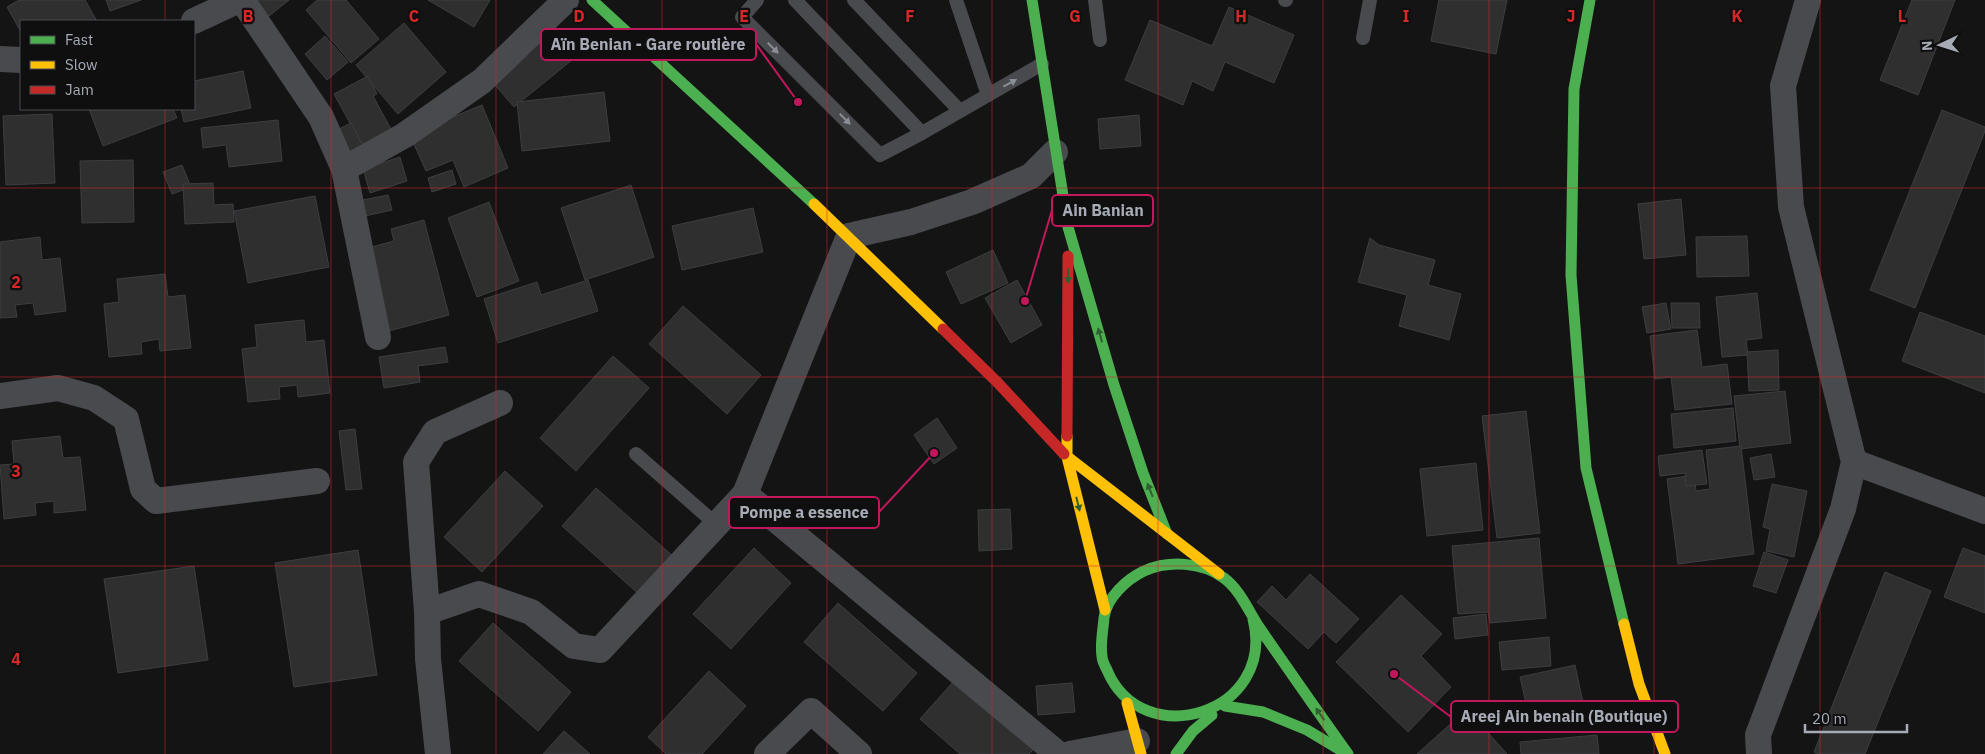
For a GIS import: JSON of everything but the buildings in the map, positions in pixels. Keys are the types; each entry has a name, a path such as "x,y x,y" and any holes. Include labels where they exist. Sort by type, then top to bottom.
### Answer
{"main road":[{"path":"592,0 849,236 998,383 1066,457 1219,574 1240,593 1253,619 1348,754"},
{"path":"1032,0 1068,227 1142,472 1168,535"},
{"path":"1590,0 1574,89 1571,275 1586,468 1639,684 1665,754"},
{"path":"1068,227 1066,457 1105,610"},
{"path":"1215,712 1185,722 1154,718 1127,703 1110,684 1101,660 1099,635 1105,610 1120,588 1142,572 1167,564 1194,565 1219,574"},
{"path":"1176,754 1193,731 1225,706 1242,688 1253,667 1257,643 1253,619"},
{"path":"1127,703 1139,748"},
{"path":"1225,706 1263,712 1307,730 1348,754"}],"street":[{"path":"195,21 241,0 321,117 344,169 378,337"},
{"path":"344,169 405,135 482,81 566,0"},
{"path":"1759,754 1758,735 1843,509 1854,462 1791,207 1783,86 1808,0"},
{"path":"0,59 20,60"},
{"path":"427,612 479,594 531,612 574,646 600,650 745,494 849,236 911,222 972,202 1031,176 1056,152"},
{"path":"0,396 58,388 94,398 126,419 143,489 156,501 317,481"},
{"path":"438,754 428,659 427,612 416,462 435,432 500,403"},
{"path":"1854,462 1985,511"},
{"path":"745,494 1058,754"},
{"path":"768,754 811,711 859,754"},
{"path":"1070,754 1139,748"}],"lane":[{"path":"757,0 742,17 880,155 1042,64"},
{"path":"795,0 922,133"},
{"path":"854,0 960,111"},
{"path":"956,0 988,95"},
{"path":"1095,0 1100,40"},
{"path":"1363,38 1370,0"},
{"path":"636,454 717,525"}],"traffic: fast":[{"path":"592,0 814,204"},
{"path":"1032,0 1068,227 1114,385 1143,473 1167,534"},
{"path":"1590,0 1574,89 1571,275 1586,468 1624,624"},
{"path":"1253,619 1255,652 1245,679 1227,699 1202,712 1175,716 1148,711 1124,696 1102,660 1101,642 1106,611 1113,596 1124,584 1144,571 1164,565 1185,564 1206,569 1224,578 1235,588 1259,627 1348,754"},
{"path":"1225,706 1263,712 1307,730 1342,751"},
{"path":"1176,754 1193,731 1212,715"}],"traffic: slow":[{"path":"814,204 943,329"},
{"path":"1067,436 1067,457 1105,610"},
{"path":"1064,454 1219,574"},
{"path":"1624,624 1639,684 1665,754"},
{"path":"1127,703 1141,754"}],"traffic: jam":[{"path":"1067,436 1068,256"},
{"path":"943,329 998,383 1064,454"}],"place":[{"name":"Aïn Benian - Gare routière","path":"798,102"},
{"name":"Ain Banian","path":"1025,301"},
{"name":"Pompe a essence","path":"934,453"},
{"name":"Areej Ain benain (Boutique)","path":"1394,674"}]}
